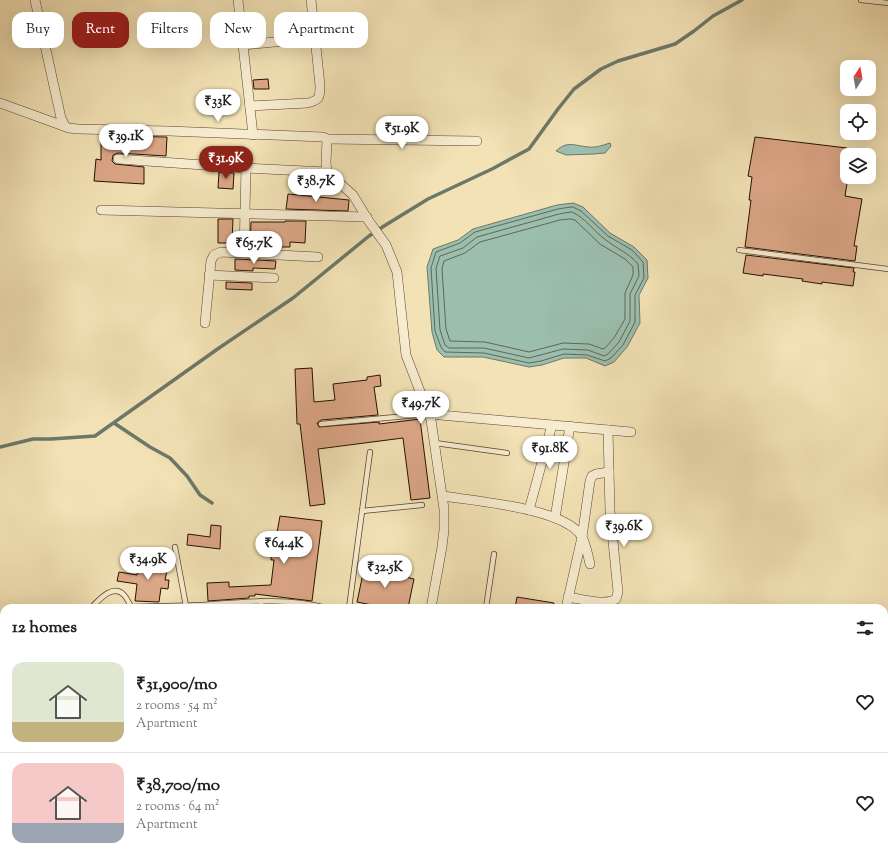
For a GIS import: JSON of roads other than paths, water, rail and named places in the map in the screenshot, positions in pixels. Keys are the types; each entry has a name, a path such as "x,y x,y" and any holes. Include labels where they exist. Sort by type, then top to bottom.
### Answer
{"street":[{"path":"35,0 60,118 65,126"},
{"path":"238,0 239,12"},
{"path":"311,0 312,12"},
{"path":"243,48 253,135"},
{"path":"250,106 308,103 316,101 320,93 316,48"},
{"path":"0,103 65,126 78,129 169,130 323,137 327,139 478,141"},
{"path":"327,139 327,172"},
{"path":"118,159 327,172 354,195 386,245 397,272 400,282 406,355 431,420 445,518 444,536 432,604"},
{"path":"244,253 246,168"},
{"path":"101,210 368,219"},
{"path":"205,323 211,261 214,255 221,252 318,257"},
{"path":"210,274 274,278"},
{"path":"429,414 631,432"},
{"path":"529,510 552,425"},
{"path":"555,518 570,426"},
{"path":"608,430 610,511 618,592 616,598 610,604"},
{"path":"567,604 582,537 590,481 592,476 596,474 609,472"},
{"path":"443,496 529,510 555,518 574,528 582,537 590,564"},
{"path":"568,597 604,602 607,604"}],"lane":[{"path":"861,0 888,3"},
{"path":"739,250 888,269"},
{"path":"321,424 429,414"},
{"path":"435,443 507,453"},
{"path":"350,604 370,452"},
{"path":"362,511 422,505"},
{"path":"175,547 186,604"},
{"path":"487,604 494,554"},
{"path":"95,604 111,592 119,591 124,595 128,604"},
{"path":"226,604 275,600 306,604"}],"water":[{"path":"610,143 611,146 605,153 566,155 556,151 571,144 592,147"},
{"path":"573,203 583,207 610,233 634,247 647,260 648,278 639,295 640,323 627,347 614,362 605,366 586,358 564,358 542,365 529,367 483,357 444,357 437,350 432,332 427,267 433,249 458,240 473,229 557,205"}],"waterway":[{"path":"0,447 33,439 95,436 219,348 293,298 369,236 384,226 428,199 492,169 529,149 574,89 601,69 618,61 675,44 713,16 742,0"},
{"path":"114,423 150,447 170,458 187,476 200,495 212,503"}]}
